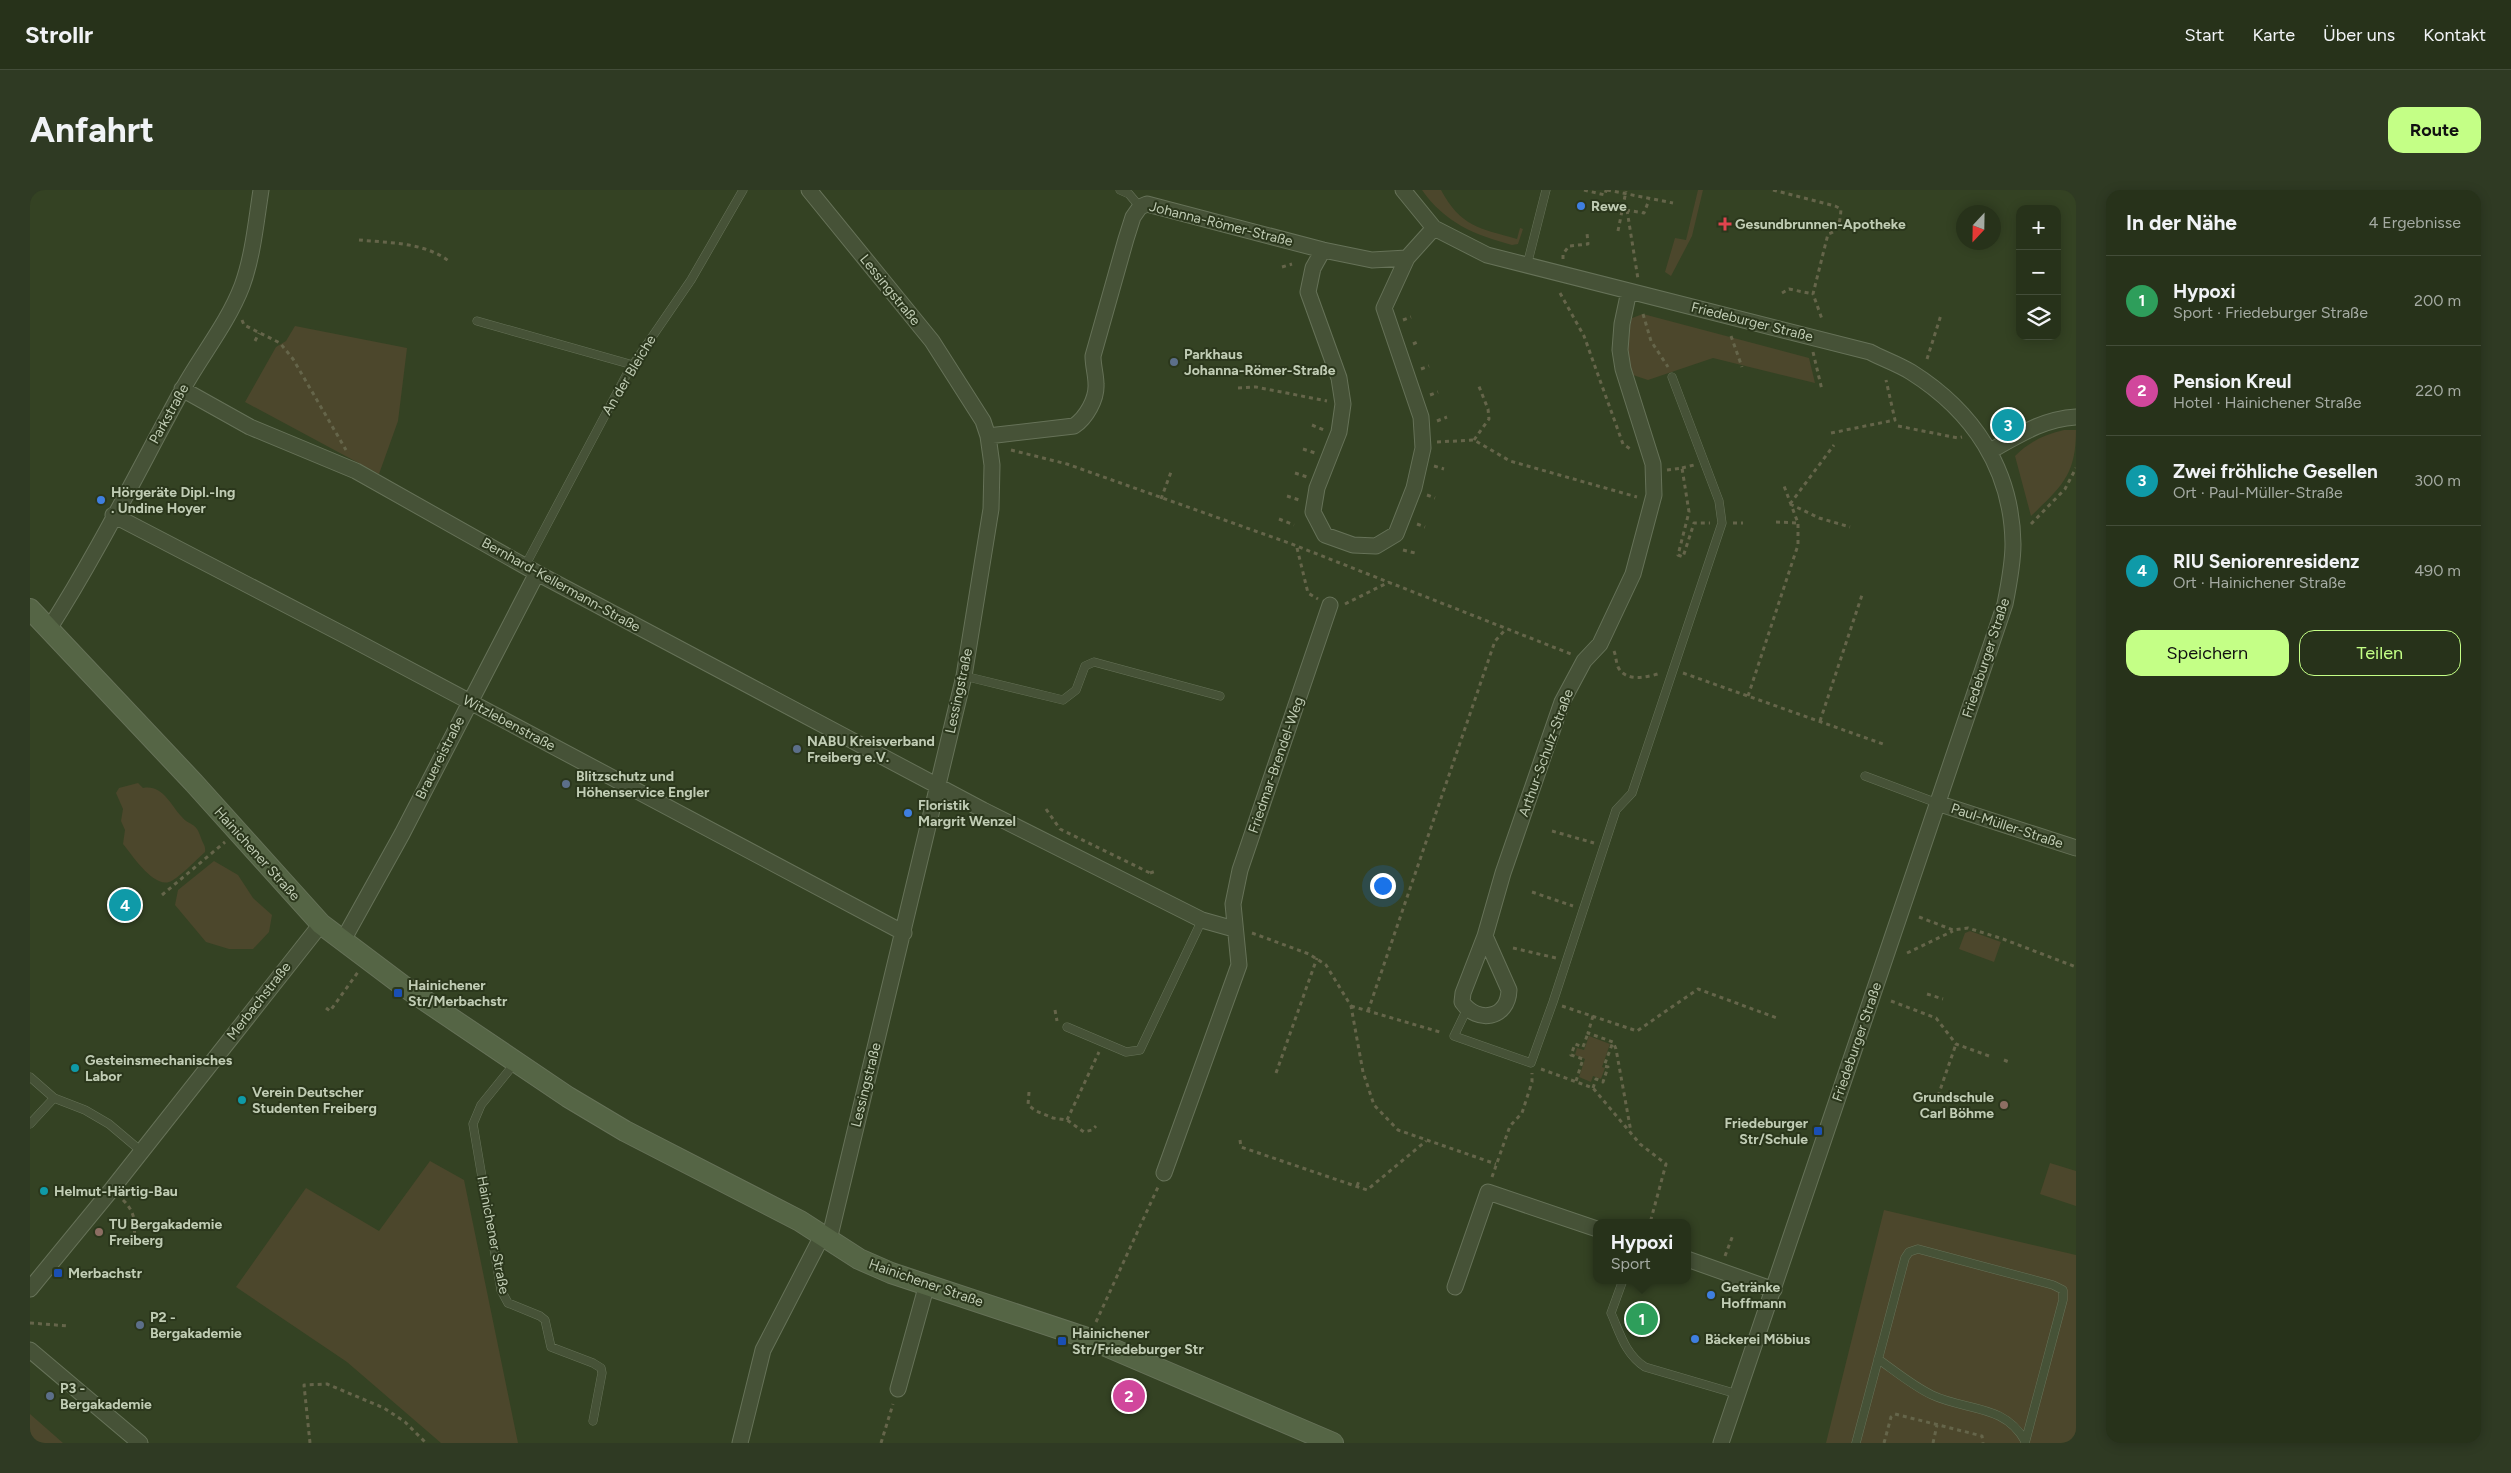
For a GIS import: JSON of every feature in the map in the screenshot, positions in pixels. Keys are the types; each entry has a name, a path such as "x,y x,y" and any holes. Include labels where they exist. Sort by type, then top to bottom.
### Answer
{"main road":[{"name":"Hainichener Straße","path":"30,609 321,924 367,960 515,1063 625,1131 800,1221 859,1260 891,1273 1089,1339 1333,1443"}],"street":[{"name":"Parkstraße","path":"49,629 80,580 113,515 182,389 234,302 250,262 261,190"},
{"name":"Lessingstraße","path":"740,1443 763,1350 826,1238 904,933 964,676 991,508 992,465 989,440 983,421 970,398 932,341 809,190"},
{"name":"Friedeburger Straße","path":"1403,190 1434,228 1487,255 1870,352 1910,371 1942,394 1977,433 1990,451 2003,483 2011,515 2013,546 2005,604 1721,1443"},
{"name":"Johanna-Römer-Straße","path":"989,440 1074,426 1085,418 1096,386 1093,356 1133,217 1140,206 1147,204 1324,250 1372,260 1407,258"},
{"path":"1324,250 1313,268 1308,292 1339,378 1342,404 1338,432 1317,488 1313,512 1325,535 1353,545 1376,546 1396,534 1414,488 1423,448 1422,418 1384,308 1407,258 1434,228"},
{"name":"Arthur-Schulz-Straße","path":"1466,1009 1462,1002 1463,993 1485,936 1503,873 1562,702 1584,661 1600,644 1633,574 1654,495 1653,464 1623,370 1620,350 1622,324 1634,292"},
{"name":"Bernhard-Kellermann-Straße","path":"182,389 250,427 356,471 531,569 938,786"},
{"path":"1990,451 2041,424 2076,417"},
{"name":"Witzlebenstraße","path":"113,515 904,933"},
{"name":"Brauereistraße","path":"342,942 402,834 468,702 531,569"},
{"name":"Friedmar-Brendel-Weg","path":"1164,1173 1239,964 1233,904 1240,870 1330,605"},
{"path":"938,786 1202,920 1234,929"},
{"name":"Paul-Müller-Straße","path":"1937,803 2076,848"},
{"name":"Merbachstraße","path":"30,1289 112,1189 321,924"},
{"path":"1466,1009 1478,1016 1486,1016 1504,1008 1509,1000 1509,990 1485,936"},
{"path":"1456,1288 1488,1192 1593,1228"},
{"path":"1691,1260 1774,1290"},
{"path":"898,1389 927,1284"},
{"path":"30,1350 140,1443"}],"lane":[{"name":"An der Bleiche","path":"531,569 633,365 691,280 743,190"},
{"path":"1120,190 1128,194 1140,206"},
{"path":"1527,265 1546,190"},
{"path":"477,321 633,365"},
{"path":"1466,1009 1454,1036 1531,1063 1616,810 1632,793 1722,523 1719,500 1672,376"},
{"path":"964,676 1063,700 1076,690 1086,664 1094,662 1220,696"},
{"path":"1865,776 1937,803"},
{"path":"1067,1027 1126,1052 1140,1050 1202,920"},
{"name":"Hainichener Straße","path":"515,1063 482,1105 473,1124 501,1290 508,1303 540,1316 545,1320 551,1346 601,1368 602,1373 593,1421"},
{"path":"30,1077 54,1098 85,1110 109,1124 141,1151"},
{"path":"30,1124 54,1098"},
{"path":"1856,1443 1904,1258 1913,1250 2059,1287 2063,1290 2063,1300 2025,1442"},
{"path":"1622,1284 1611,1313 1626,1348 1634,1360 1645,1367 1738,1394"},
{"path":"1878,1359 1930,1394 1999,1415 2011,1421 2019,1429 2025,1442"}],"path":[{"path":"1584,190 1605,195 1607,190 1626,192 1673,203"},
{"path":"1773,190 1835,206 1841,210 1838,228 1833,233 1828,234 1812,294 1822,319"},
{"path":"1618,232 1626,192"},
{"path":"1622,209 1644,213 1649,200"},
{"path":"1627,210 1634,292"},
{"path":"358,240 416,246 440,254 450,262"},
{"path":"1282,267 1292,264"},
{"path":"1782,293 1789,289 1812,294"},
{"path":"1560,294 1584,336 1623,444 1635,453"},
{"path":"234,302 244,325 280,343 293,359 343,443 356,471"},
{"path":"1643,314 1651,341 1669,368 1672,376"},
{"path":"1927,359 1941,315"},
{"path":"255,341 259,333"},
{"path":"1731,336 1742,367"},
{"path":"1816,339 1812,355 1822,390"},
{"path":"1831,433 1896,420 1886,380"},
{"path":"1474,440 1489,418 1478,384"},
{"path":"1238,388 1256,387 1342,404"},
{"path":"1441,420 1448,418"},
{"path":"1312,425 1326,431"},
{"path":"1898,426 1958,438 1977,433"},
{"path":"989,440 1067,464 1297,547 1578,657"},
{"path":"1431,442 1474,440 1510,461 1642,499"},
{"path":"1790,504 1834,444"},
{"path":"1304,449 1308,451"},
{"path":"1437,467 1444,469"},
{"path":"1653,471 1682,468 1689,512 1678,555 1683,557 1694,523 1722,523"},
{"path":"2031,524 2065,489 2076,468"},
{"path":"1161,499 1170,472"},
{"path":"1295,473 1310,478"},
{"path":"1748,696 1798,545 1798,523 1784,486"},
{"path":"1426,494 1434,498"},
{"path":"1287,496 1302,501"},
{"path":"1790,504 1818,518 1850,527"},
{"path":"1279,519 1294,525"},
{"path":"1776,522 1798,523"},
{"path":"1414,523 1424,527"},
{"path":"1297,547 1308,593 1330,605 1342,606 1389,582"},
{"path":"1403,550 1415,554"},
{"path":"1820,722 1863,592"},
{"path":"1368,1011 1491,650 1495,641 1506,630"},
{"path":"1600,644 1614,652 1618,667 1624,674 1645,678 1673,669 1883,744"},
{"path":"1046,808 1060,830 1150,873 1156,871"},
{"path":"162,895 237,831"},
{"path":"1552,831 1583,841 1604,845"},
{"path":"1142,890 1150,873"},
{"path":"1532,892 1583,910"},
{"path":"1919,916 1953,930"},
{"path":"1907,953 1953,930 1968,928 2076,967"},
{"path":"1234,929 1254,933 1317,958 1326,965 1351,1006 1363,1072 1374,1105 1398,1130 1496,1164 1510,1126 1522,1113 1532,1082 1531,1063"},
{"path":"1513,948 1537,955 1567,960"},
{"path":"1276,1073 1317,958"},
{"path":"326,1008 330,1011 367,960"},
{"path":"1553,1002 1636,1031 1698,989 1777,1018"},
{"path":"1927,994 1943,999"},
{"path":"1890,1001 1936,1018 1956,1044 1989,1056"},
{"path":"1351,1006 1454,1036"},
{"path":"1576,1081 1583,1059 1571,1055 1575,1044 1583,1047 1593,1016"},
{"path":"1588,1033 1613,1042 1616,1049 1631,1133"},
{"path":"1067,1120 1104,1042"},
{"path":"1593,1088 1596,1080 1602,1082 1608,1068 1604,1066 1613,1042"},
{"path":"1938,1096 1956,1044"},
{"path":"2004,1060 2009,1062"},
{"path":"1545,1071 1593,1088 1640,1144 1666,1164 1651,1219"},
{"path":"1029,1092 1028,1105 1036,1111 1052,1118 1067,1120 1084,1132 1092,1130 1096,1126"},
{"path":"1240,1140 1241,1147 1367,1190 1426,1141"},
{"path":"1089,1339 1164,1173"},
{"path":"1357,1186 1359,1181"},
{"path":"112,1189 130,1207 136,1219 133,1247"},
{"path":"1720,1271 1733,1235"},
{"path":"30,1323 69,1326"},
{"path":"310,1443 304,1385 327,1384 395,1414 426,1443"},
{"path":"881,1443 898,1389"},
{"path":"1884,1443 1890,1417 1895,1414 1982,1436 1982,1443"},
{"path":"1933,1443 1938,1425"}],"shaded area":[{"path":"1422,190 1441,190 1448,202 1464,219 1492,232 1517,239 1520,228 1523,229 1518,244 1512,245 1498,241 1462,226 1441,211"},
{"path":"1698,190 1703,190 1692,236 1671,276 1665,272 1675,238 1686,240"},
{"path":"1643,314 1809,358 1815,383 1713,358 1648,380 1633,375 1628,354 1629,332 1632,318"},
{"path":"295,326 407,348 398,421 379,474 245,402 276,347 286,341"},
{"path":"2064,430 2076,430 2070,469 2059,487 2031,516 2015,456 2038,439"},
{"path":"138,783 143,788 156,789 161,792 184,819 195,826 205,847 205,852 169,882 156,880 143,869 123,844 125,830 121,821 123,809 116,793 119,788"},
{"path":"214,861 238,875 253,898 272,915 269,932 253,949 229,949 206,942 175,905 178,890"},
{"path":"1970,931 2001,942 1994,962 1959,949 1965,933"},
{"path":"1589,1036 1610,1044 1602,1067 1605,1068 1601,1079 1593,1076 1591,1082 1579,1077 1585,1059 1575,1055 1577,1048 1584,1050"},
{"path":"430,1161 464,1180 518,1443 441,1443 347,1362 236,1287 306,1188 379,1231"},
{"path":"2050,1163 2076,1171 2076,1206 2040,1194"},
{"path":"1884,1210 2076,1255 2076,1443 1826,1443"},
{"path":"30,1414 63,1443 30,1443"}],"place":[{"name":"Rewe","path":"1581,206"},
{"name":"Gesundbrunnen-Apotheke","path":"1725,224"},
{"name":"Parkhaus Johanna-Römer-Straße","path":"1174,362"},
{"name":"Zwei fröhliche Gesellen","path":"2008,425"},
{"name":"Hörgeräte Dipl.-Ing . Undine Hoyer","path":"101,500"},
{"name":"NABU Kreisverband Freiberg e.V.","path":"797,749"},
{"name":"Blitzschutz und Höhenservice Engler","path":"566,784"},
{"name":"Floristik Margrit Wenzel","path":"908,813"},
{"name":"RIU Seniorenresidenz","path":"125,905"},
{"name":"Hainichener Str/Merbachstr","path":"398,993"},
{"name":"Gesteinsmechanisches Labor","path":"75,1068"},
{"name":"Verein Deutscher Studenten Freiberg","path":"242,1100"},
{"name":"Grundschule Carl Böhme","path":"2004,1105"},
{"name":"Friedeburger Str/Schule","path":"1818,1131"},
{"name":"Helmut-Härtig-Bau","path":"44,1191"},
{"name":"TU Bergakademie Freiberg","path":"99,1232"},
{"name":"Merbachstr","path":"58,1273"},
{"name":"Getränke Hoffmann","path":"1711,1295"},
{"name":"Hypoxi","path":"1642,1319"},
{"name":"P2 - Bergakademie","path":"140,1325"},
{"name":"Bäckerei Möbius","path":"1695,1339"},
{"name":"Hainichener Str/Friedeburger Str","path":"1062,1341"},
{"name":"P3 - Bergakademie","path":"50,1396"},
{"name":"Pension Kreul","path":"1129,1396"}]}
